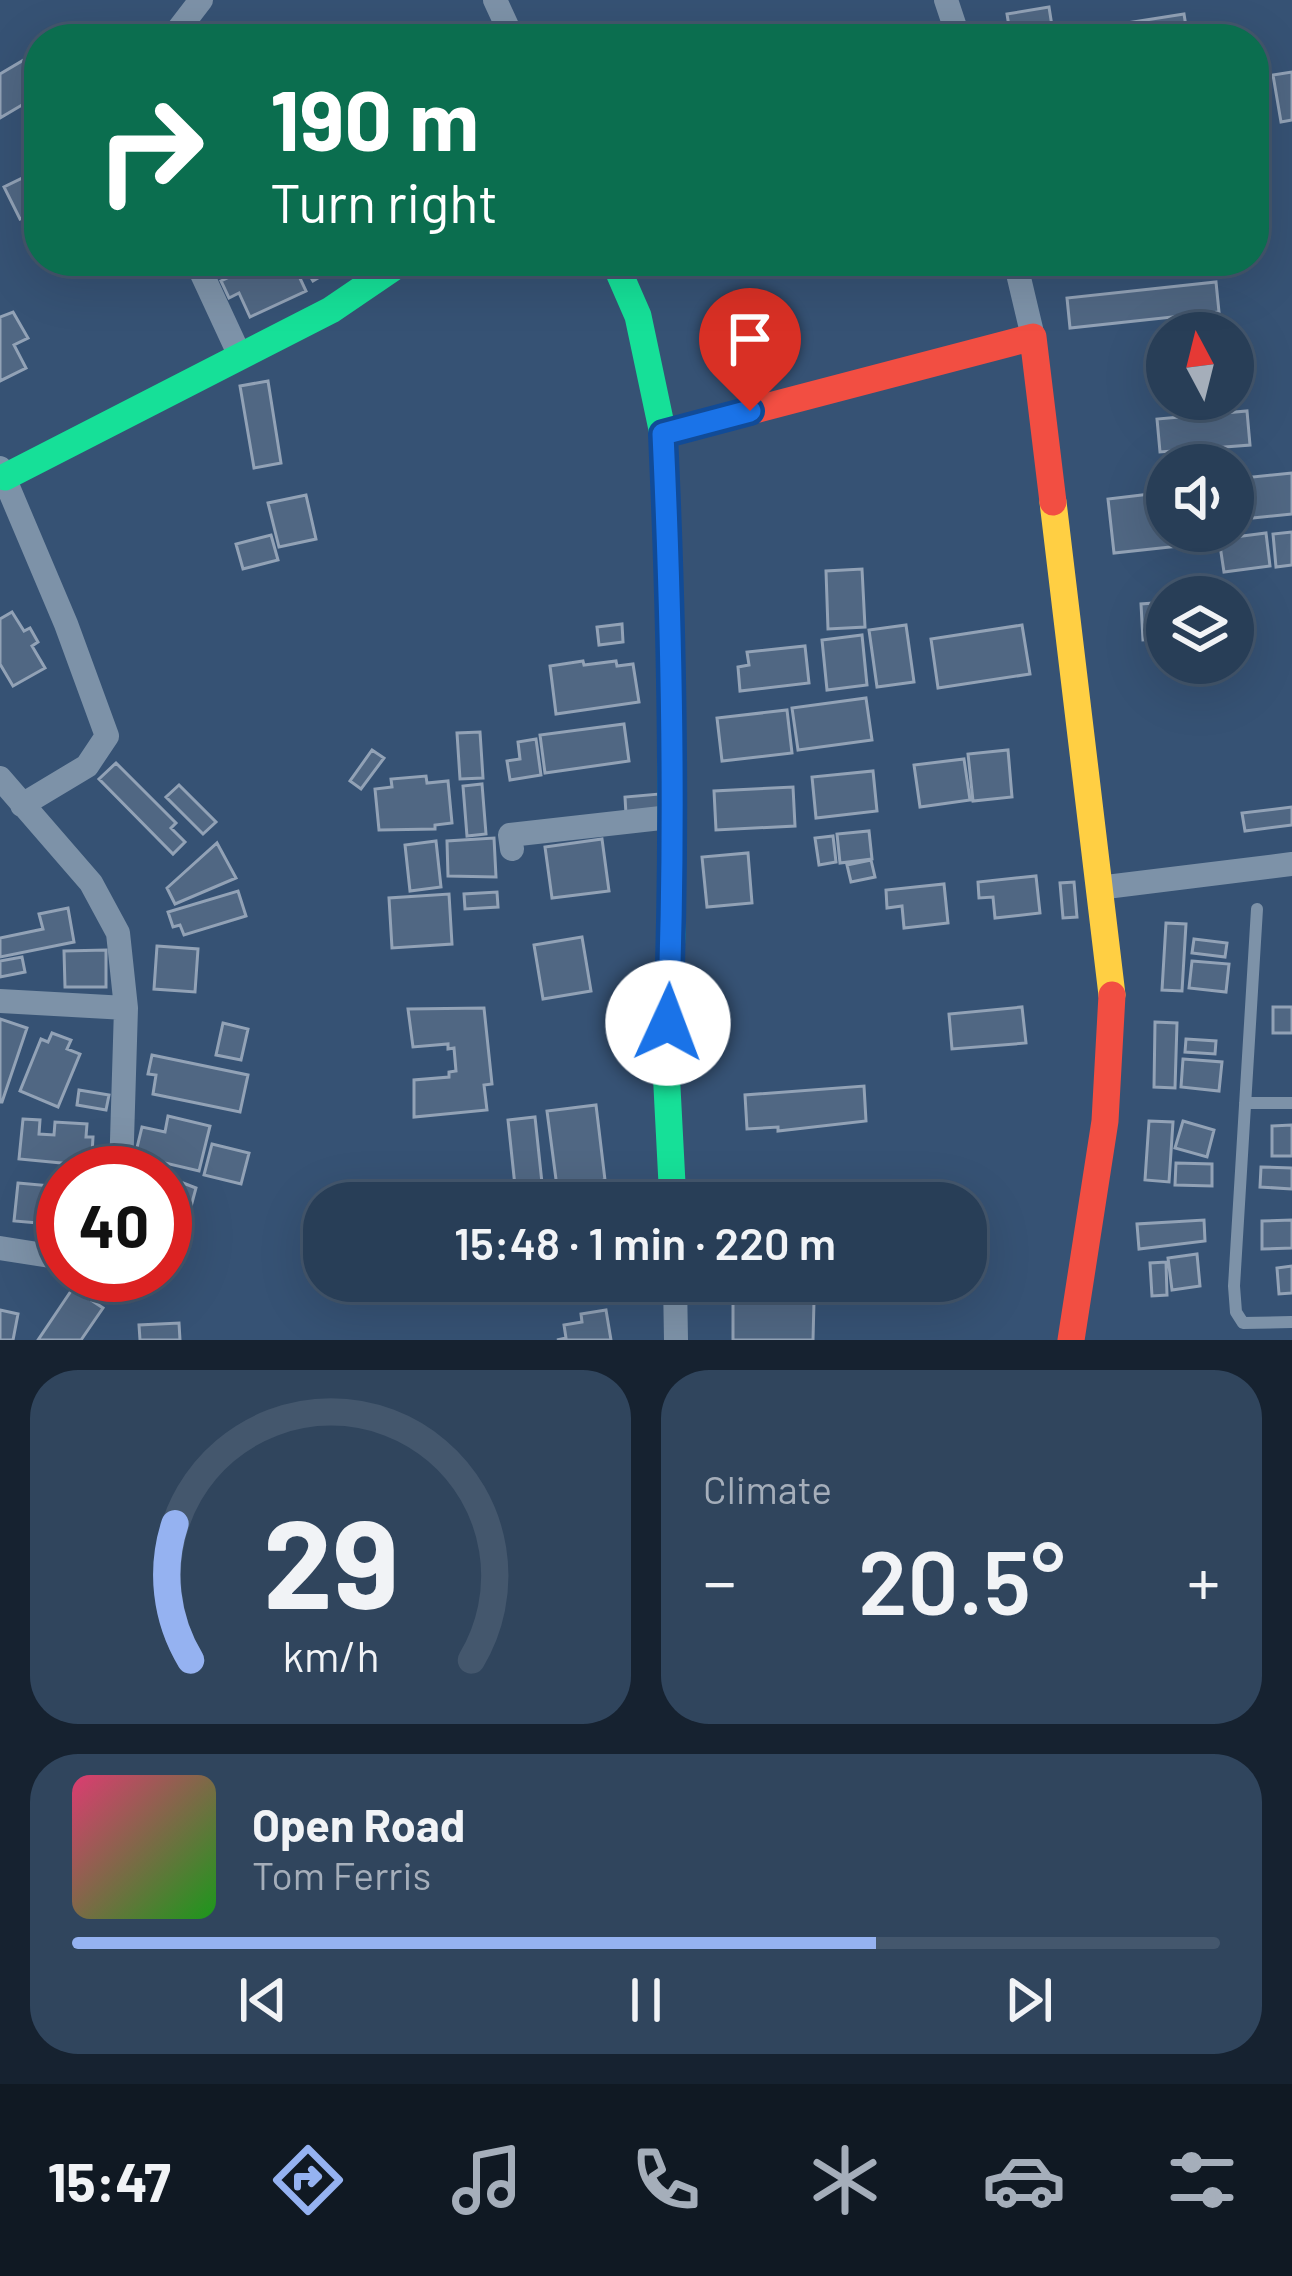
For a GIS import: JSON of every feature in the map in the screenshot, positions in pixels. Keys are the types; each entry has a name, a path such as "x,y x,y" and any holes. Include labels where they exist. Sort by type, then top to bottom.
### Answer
{"street":[{"path":"183,24 201,0"},
{"path":"203,276 240,356"},
{"path":"22,805 87,766 107,736 3,473 331,310 381,276"},
{"path":"621,276 638,316 663,434 670,604 672,933 666,1067 672,1182"},
{"path":"1019,276 1033,337 1067,594 1112,988 1113,1058 1104,1141 1071,1340"},
{"path":"663,434 1033,337"},
{"path":"0,778 91,883 118,933 126,1008 123,1146"},
{"path":"512,849 510,835 670,818"},
{"path":"1098,887 1292,863"},
{"path":"0,1001 126,1008"},
{"path":"0,1248 36,1254"},
{"path":"675,1302 676,1340"}],"lane":[{"path":"1256,908 1234,1286 1243,1323 1292,1322"},
{"path":"1244,1103 1292,1102"}],"building":[{"path":"1049,7 1052,24 1009,24 1007,14"},
{"path":"1184,14 1186,24 1120,24"},
{"path":"24,60 24,104 0,118 0,74"},
{"path":"1292,72 1292,120 1281,122 1273,75"},
{"path":"24,177 24,217 20,219 4,187"},
{"path":"232,276 299,276 306,291 250,317 239,293 229,298 221,281"},
{"path":"1216,282 1219,312 1146,312 1146,320 1070,328 1067,298"},
{"path":"13,312 28,338 14,345 26,368 0,381 0,317"},
{"path":"268,381 281,463 254,468 240,386"},
{"path":"1157,420 1248,420 1250,444 1159,444"},
{"path":"1292,473 1292,514 1254,518 1254,477"},
{"path":"1146,494 1146,550 1114,553 1108,499"},
{"path":"306,495 316,539 279,547 268,503"},
{"path":"1292,532 1292,565 1276,567 1273,534"},
{"path":"1266,533 1270,566 1224,572 1221,552 1254,552 1254,535"},
{"path":"271,535 278,560 243,569 236,544"},
{"path":"862,569 865,627 828,629 826,571"},
{"path":"1141,604 1146,604 1146,640 1143,640"},
{"path":"12,612 24,631 30,628 38,642 32,646 45,668 13,686 0,664 0,619"},
{"path":"622,624 623,642 599,645 597,627"},
{"path":"906,625 914,682 877,687 869,630"},
{"path":"1022,625 1030,674 938,688 931,639"},
{"path":"862,635 867,685 827,690 822,640"},
{"path":"805,646 809,683 740,691 738,667 749,665 747,652"},
{"path":"583,661 584,665 633,664 639,702 556,714 550,666"},
{"path":"866,698 872,740 798,750 792,708"},
{"path":"787,710 792,753 722,761 717,718"},
{"path":"624,724 629,761 545,773 540,735"},
{"path":"480,732 483,778 460,779 457,733"},
{"path":"536,739 541,775 510,780 507,761 520,759 518,742"},
{"path":"372,750 384,758 361,789 350,781"},
{"path":"1008,750 1012,797 973,801 968,754"},
{"path":"964,759 970,800 920,807 914,765"},
{"path":"116,763 176,823 171,828 185,842 173,854 99,779"},
{"path":"873,771 877,811 816,818 812,777"},
{"path":"426,776 427,783 448,781 452,823 435,825 435,829 379,830 375,789 392,787 391,779"},
{"path":"482,784 486,834 467,836 463,786"},
{"path":"179,785 216,822 203,834 166,797"},
{"path":"793,787 795,826 716,830 714,791"},
{"path":"659,794 661,811 626,814 625,797"},
{"path":"1292,807 1292,825 1245,831 1242,813"},
{"path":"869,831 872,859 840,863 837,834"},
{"path":"833,836 836,862 819,865 815,838"},
{"path":"494,838 496,877 448,876 447,841"},
{"path":"602,839 609,891 552,898 545,847"},
{"path":"436,841 441,887 410,891 405,845"},
{"path":"217,843 236,878 175,904 167,888"},
{"path":"748,853 752,903 707,907 702,857"},
{"path":"871,860 875,877 851,882 847,865"},
{"path":"1036,876 1040,913 995,918 993,897 979,898 978,882"},
{"path":"1074,882 1077,917 1063,918 1060,883"},
{"path":"944,884 948,923 904,928 902,906 887,908 886,890"},
{"path":"238,891 246,916 184,935 180,925 173,927 168,912"},
{"path":"497,892 498,907 465,909 464,894"},
{"path":"449,894 452,944 392,948 389,898"},
{"path":"68,908 74,942 0,957 0,938 43,929 39,914"},
{"path":"1166,923 1186,924 1182,991 1162,990"},
{"path":"582,937 591,991 543,999 534,945"},
{"path":"1194,939 1227,943 1225,957 1192,953"},
{"path":"157,946 198,949 195,992 154,989"},
{"path":"106,950 106,987 65,987 64,951"},
{"path":"22,957 25,972 0,977 0,961"},
{"path":"1192,961 1229,964 1226,992 1189,988"},
{"path":"1022,1007 1026,1043 952,1049 949,1014"},
{"path":"1273,1007 1292,1007 1292,1033 1273,1033"},
{"path":"484,1008 492,1084 484,1085 487,1110 414,1117 414,1080 449,1077 449,1072 456,1071 454,1048 448,1049 448,1044 413,1047 408,1009"},
{"path":"0,1019 27,1028 2,1102 0,1102"},
{"path":"1155,1022 1177,1023 1175,1088 1154,1087"},
{"path":"223,1023 248,1029 241,1060 216,1055"},
{"path":"52,1033 71,1040 67,1049 80,1054 58,1107 20,1091 41,1039 48,1042"},
{"path":"1186,1039 1216,1041 1215,1054 1185,1052"},
{"path":"152,1055 248,1075 240,1112 153,1094 156,1075 148,1074"},
{"path":"1183,1059 1222,1062 1219,1091 1181,1087"},
{"path":"864,1086 866,1121 778,1131 778,1127 747,1129 745,1095"},
{"path":"79,1090 109,1095 106,1110 77,1105"},
{"path":"596,1105 605,1180 556,1182 547,1111"},
{"path":"168,1116 210,1126 199,1171 192,1169 192,1146 137,1146 142,1127 165,1132"},
{"path":"535,1117 542,1182 515,1182 508,1120"},
{"path":"23,1119 40,1120 39,1134 54,1135 55,1122 87,1124 86,1137 93,1137 92,1146 36,1146 36,1161 19,1159"},
{"path":"1149,1121 1173,1122 1169,1182 1145,1180"},
{"path":"1183,1121 1214,1130 1207,1157 1175,1148"},
{"path":"1292,1125 1292,1156 1272,1156 1272,1126"},
{"path":"212,1144 249,1153 241,1184 204,1175"},
{"path":"1176,1163 1212,1164 1212,1186 1175,1185"},
{"path":"1261,1167 1292,1168 1292,1189 1260,1187"},
{"path":"18,1183 36,1185 36,1223 14,1221"},
{"path":"1204,1220 1205,1241 1139,1249 1137,1224"},
{"path":"1292,1220 1292,1248 1262,1249 1262,1221"},
{"path":"1197,1254 1200,1286 1172,1290 1168,1258"},
{"path":"1166,1262 1167,1295 1152,1296 1150,1263"},
{"path":"1292,1266 1292,1293 1279,1294 1277,1268"},
{"path":"64,1302 94,1302 103,1308 81,1340 38,1340"},
{"path":"733,1302 814,1302 813,1340 733,1340"},
{"path":"0,1310 18,1314 13,1340 0,1340"},
{"path":"606,1310 611,1340 557,1340 566,1338 564,1325 582,1322 581,1314"},
{"path":"179,1323 180,1340 140,1340 139,1325"}],"traffic: fast":[{"path":"5,477 331,310 381,276"},
{"path":"621,276 638,316 663,434 670,604 672,933 666,1068 672,1182"}],"traffic: slow":[{"path":"1053,502 1112,995"}],"traffic: jam":[{"path":"663,434 1033,337 1053,502"},
{"path":"1071,1340 1105,1121 1112,995"}],"route":[{"path":"668,1023 670,604 663,434 750,411"}]}
